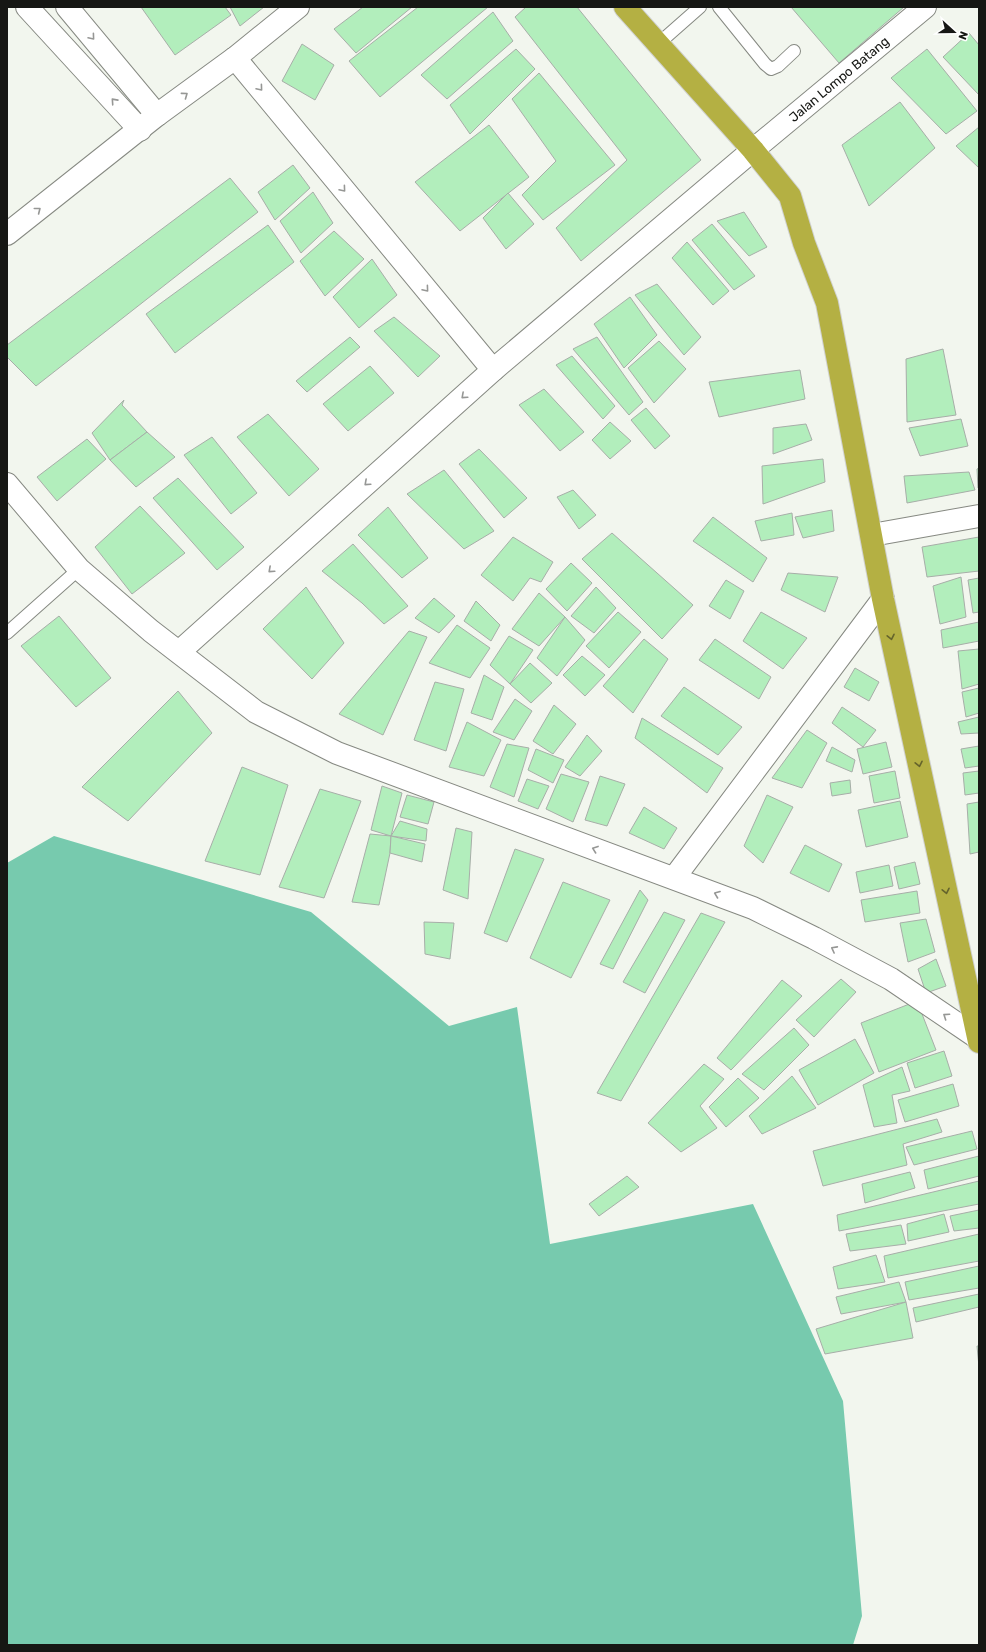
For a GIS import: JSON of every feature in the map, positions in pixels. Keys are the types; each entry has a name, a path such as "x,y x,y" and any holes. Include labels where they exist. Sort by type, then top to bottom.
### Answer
{"highway":[{"path":"625,7 753,150 790,196 804,243 827,303 883,599 979,1040"}],"street":[{"path":"28,7 140,130"},
{"path":"67,7 157,116"},
{"path":"7,234 157,116 235,58 298,7"},
{"name":"Jalan Lompo Batang","path":"180,652 493,370 925,7"},
{"path":"235,58 493,370"},
{"path":"7,484 79,568 151,631 256,712 337,753 753,908 814,938 891,979 979,1040"},
{"path":"872,535 979,516"},
{"path":"674,878 883,599"}],"lane":[{"path":"658,44 700,7"},
{"path":"719,7 765,64 771,69 778,66 794,51"},
{"path":"7,633 79,568"}],"shaded area":[{"path":"54,836 311,912 449,1026 517,1007 550,1244 753,1204 843,1401 862,1616 853,1645 7,1645 7,863"}],"building":[{"path":"141,7 225,7 231,15 175,55"},
{"path":"230,7 264,7 240,26"},
{"path":"363,7 412,7 356,53 334,29"},
{"path":"418,7 488,7 380,97 349,61"},
{"path":"526,7 577,7 701,160 581,261 556,228 627,160 515,17"},
{"path":"791,7 904,7 839,63"},
{"path":"493,12 513,41 447,99 421,75"},
{"path":"969,33 979,45 979,95 943,57"},
{"path":"302,44 334,65 315,100 282,81"},
{"path":"516,49 535,69 470,134 450,105"},
{"path":"927,49 977,111 946,134 891,78"},
{"path":"539,73 615,165 543,220 522,195 556,161 512,99"},
{"path":"900,102 935,148 869,206 842,145"},
{"path":"489,125 529,177 460,231 415,182"},
{"path":"979,127 979,168 956,146"},
{"path":"293,165 310,188 275,220 258,192"},
{"path":"230,178 258,212 36,386 7,357 7,345"},
{"path":"313,192 333,223 301,253 280,221"},
{"path":"508,193 534,224 506,249 483,218"},
{"path":"744,212 767,247 749,256 717,221"},
{"path":"712,224 755,276 734,290 692,240"},
{"path":"268,225 294,262 175,353 146,314"},
{"path":"334,231 364,259 325,296 300,261"},
{"path":"687,242 729,291 713,305 672,258"},
{"path":"372,259 397,295 359,328 333,297"},
{"path":"657,284 701,337 684,355 635,295"},
{"path":"630,297 657,335 624,368 594,324"},
{"path":"394,317 440,356 418,377 374,331"},
{"path":"350,337 360,347 307,392 296,381"},
{"path":"597,337 643,402 629,415 573,349"},
{"path":"659,341 686,369 654,403 628,368"},
{"path":"943,349 956,415 907,422 906,359"},
{"path":"572,356 615,406 603,419 556,365"},
{"path":"370,366 394,393 348,431 323,404"},
{"path":"800,370 805,399 719,417 709,382"},
{"path":"544,389 584,432 560,451 519,405"},
{"path":"124,400 122,405 147,432 110,460 92,433"},
{"path":"646,408 670,436 655,449 631,420"},
{"path":"268,414 319,469 289,496 237,437"},
{"path":"961,419 968,446 920,456 909,428"},
{"path":"610,422 631,441 610,459 592,440"},
{"path":"806,424 812,440 773,454 773,428"},
{"path":"147,432 175,457 136,487 110,460"},
{"path":"212,437 257,493 231,514 184,455"},
{"path":"87,439 106,459 57,501 37,477"},
{"path":"479,449 527,498 504,518 459,464"},
{"path":"823,459 825,482 763,504 762,466"},
{"path":"979,468 979,488 978,488 977,469"},
{"path":"444,470 494,531 464,549 407,494"},
{"path":"969,472 975,490 907,503 904,476"},
{"path":"178,478 244,547 217,570 153,498"},
{"path":"573,490 596,515 579,529 557,497"},
{"path":"140,506 185,553 132,594 95,547"},
{"path":"388,507 428,558 402,578 358,535"},
{"path":"832,510 834,531 803,538 795,517"},
{"path":"792,513 794,535 761,541 755,521"},
{"path":"713,517 767,558 753,582 693,541"},
{"path":"612,533 693,605 662,639 582,559"},
{"path":"513,537 553,562 541,582 530,578 513,601 481,575"},
{"path":"979,537 979,571 927,577 922,547"},
{"path":"353,544 408,606 384,624 362,603 322,571"},
{"path":"571,563 592,583 567,611 546,589"},
{"path":"788,573 838,577 825,612 781,590"},
{"path":"961,577 966,617 940,624 933,586"},
{"path":"979,578 979,612 973,613 968,580"},
{"path":"726,580 744,591 730,619 709,606"},
{"path":"306,587 344,643 312,679 263,629"},
{"path":"596,587 616,608 594,633 571,616"},
{"path":"539,593 565,617 539,646 512,629"},
{"path":"434,598 455,616 439,633 415,618"},
{"path":"476,601 500,625 491,641 464,621"},
{"path":"618,612 641,632 609,668 586,646"},
{"path":"761,612 807,638 783,669 743,641"},
{"path":"59,616 111,678 76,707 21,646"},
{"path":"565,617 585,640 557,676 537,658"},
{"path":"979,622 979,641 943,648 941,630"},
{"path":"457,625 490,648 470,678 429,663"},
{"path":"409,631 427,637 383,735 339,714"},
{"path":"509,636 533,650 510,684 490,665"},
{"path":"644,639 668,659 633,713 603,686"},
{"path":"715,639 771,677 759,699 699,660"},
{"path":"979,649 979,684 962,689 958,651"},
{"path":"582,656 605,675 585,696 563,675"},
{"path":"530,663 552,683 531,703 510,684"},
{"path":"855,668 879,682 869,701 844,687"},
{"path":"484,675 504,687 492,720 471,713"},
{"path":"435,682 464,689 446,751 414,740"},
{"path":"684,687 742,727 718,755 661,716"},
{"path":"979,688 979,713 966,717 962,692"},
{"path":"178,691 212,733 128,821 82,787"},
{"path":"515,699 532,711 514,740 493,732"},
{"path":"554,705 576,724 553,754 533,741"},
{"path":"842,707 876,730 863,747 832,723"},
{"path":"979,717 979,733 961,734 958,722"},
{"path":"642,718 723,768 707,793 635,738"},
{"path":"467,722 501,740 484,776 449,767"},
{"path":"807,730 827,743 802,788 772,778"},
{"path":"587,735 602,751 580,776 565,767"},
{"path":"886,742 892,767 863,774 857,749"},
{"path":"507,744 529,748 514,797 490,787"},
{"path":"979,746 979,766 965,768 961,749"},
{"path":"832,747 855,760 852,772 826,761"},
{"path":"536,749 564,760 553,783 528,770"},
{"path":"242,767 288,785 260,875 205,861"},
{"path":"895,771 900,798 874,803 869,776"},
{"path":"979,771 979,793 965,795 963,773"},
{"path":"561,774 589,782 573,822 546,809"},
{"path":"600,776 625,784 607,826 585,820"},
{"path":"527,779 549,786 538,809 518,801"},
{"path":"850,780 851,793 832,796 830,783"},
{"path":"382,786 402,793 391,836 371,830"},
{"path":"320,789 361,801 324,898 279,887"},
{"path":"407,795 434,802 428,824 400,817"},
{"path":"767,795 793,807 763,863 744,846"},
{"path":"900,801 908,837 866,847 858,810"},
{"path":"979,802 979,852 970,854 967,804"},
{"path":"644,807 677,828 664,849 629,833"},
{"path":"400,821 427,829 426,841 391,836"},
{"path":"456,828 472,832 468,899 443,890"},
{"path":"370,834 391,836 390,853 379,905 352,902"},
{"path":"391,836 425,844 422,862 390,853"},
{"path":"805,845 842,864 829,892 790,873"},
{"path":"515,849 544,859 507,942 484,933"},
{"path":"915,862 920,884 899,889 894,867"},
{"path":"889,865 893,886 860,893 856,872"},
{"path":"563,882 610,900 571,978 530,958"},
{"path":"640,890 648,900 613,969 600,964"},
{"path":"917,891 920,913 865,922 861,900"},
{"path":"664,912 685,920 645,993 623,982"},
{"path":"701,913 725,922 621,1101 597,1093"},
{"path":"926,919 935,952 908,962 900,923"},
{"path":"424,922 454,923 450,959 425,954"},
{"path":"936,959 946,986 926,993 918,969"},
{"path":"841,979 856,992 814,1037 796,1020"},
{"path":"782,980 802,996 731,1070 717,1058"},
{"path":"917,1001 936,1050 879,1072 861,1023"},
{"path":"794,1028 809,1045 764,1090 742,1074"},
{"path":"855,1039 874,1073 818,1105 799,1070"},
{"path":"944,1051 952,1076 915,1088 907,1063"},
{"path":"704,1064 724,1079 700,1106 717,1128 681,1152 648,1123"},
{"path":"902,1067 910,1091 892,1095 897,1123 874,1127 863,1085"},
{"path":"792,1076 816,1108 762,1134 749,1116"},
{"path":"738,1078 759,1098 726,1127 709,1107"},
{"path":"953,1084 959,1106 905,1122 898,1100"},
{"path":"937,1119 942,1132 903,1144 907,1165 823,1186 813,1151"},
{"path":"972,1131 977,1149 914,1165 906,1147"},
{"path":"979,1156 979,1176 928,1189 924,1170"},
{"path":"910,1172 915,1188 865,1203 862,1184"},
{"path":"627,1176 639,1187 599,1216 589,1204"},
{"path":"979,1181 979,1204 839,1231 837,1215"},
{"path":"979,1210 979,1228 954,1231 950,1216"},
{"path":"944,1214 949,1232 908,1241 907,1224"},
{"path":"901,1225 906,1244 850,1251 846,1234"},
{"path":"979,1234 979,1261 888,1278 884,1256"},
{"path":"876,1255 885,1282 838,1289 833,1267"},
{"path":"979,1266 979,1288 909,1300 905,1282"},
{"path":"899,1282 906,1302 841,1314 836,1297"},
{"path":"979,1294 979,1307 916,1322 913,1308"},
{"path":"906,1302 913,1338 825,1354 816,1329"},
{"path":"977,1346 979,1346 979,1367"}]}
